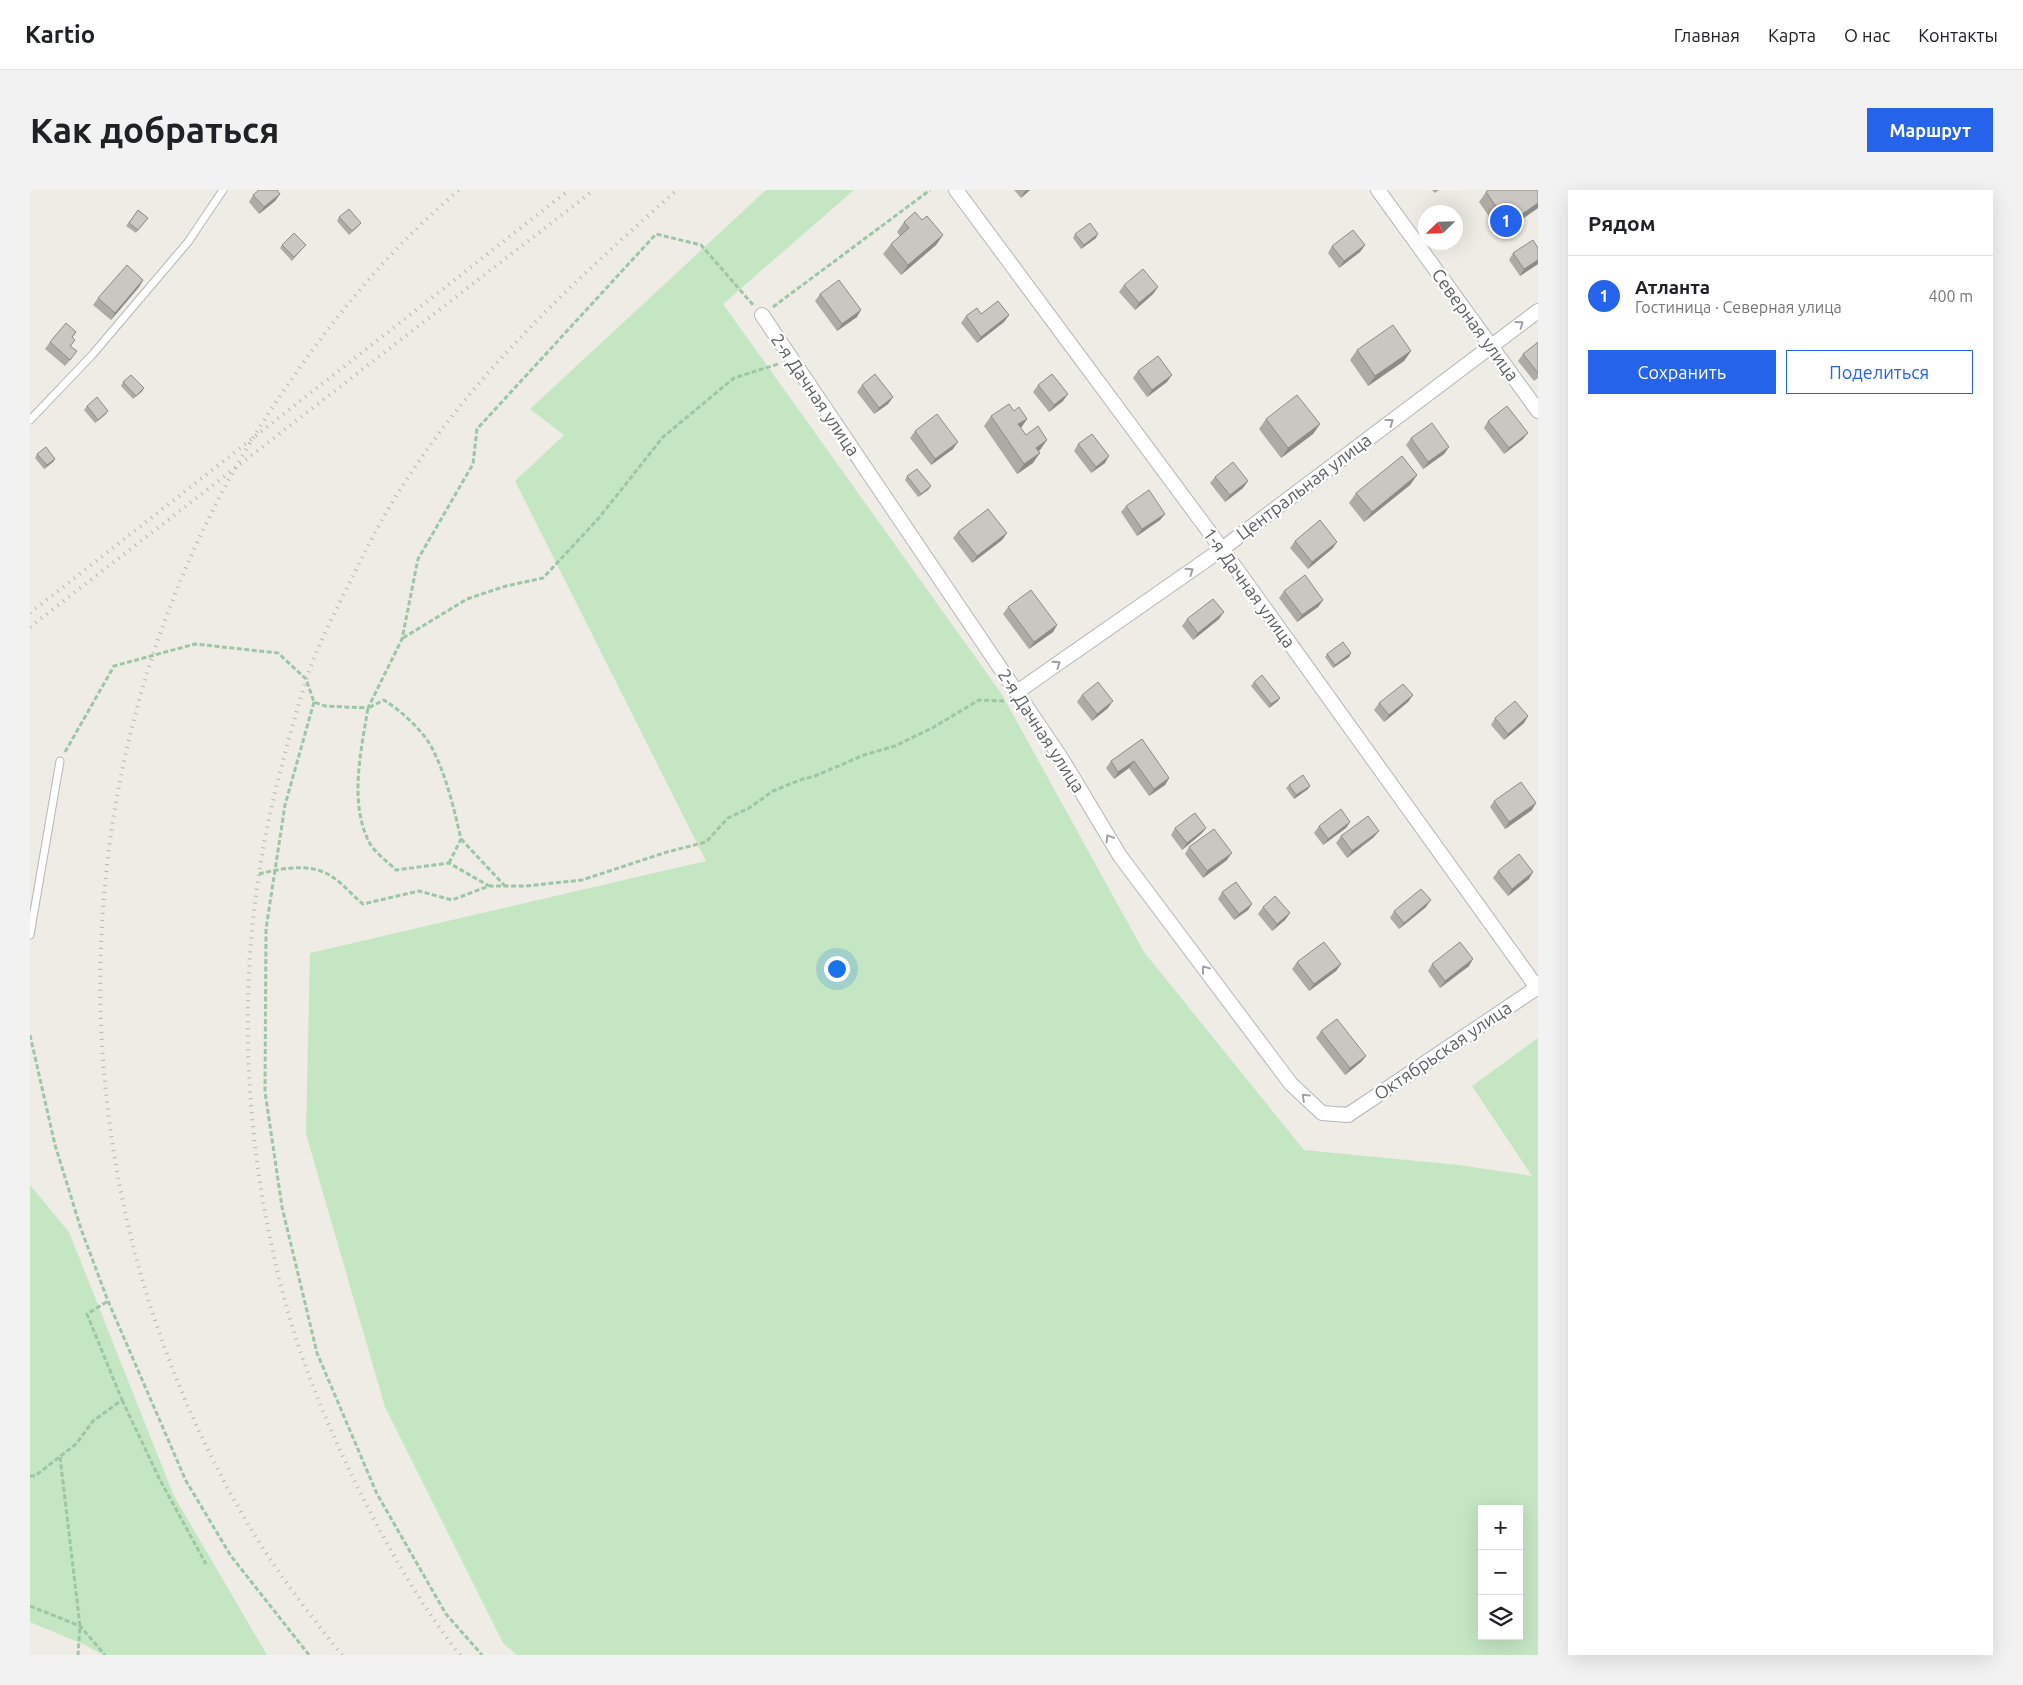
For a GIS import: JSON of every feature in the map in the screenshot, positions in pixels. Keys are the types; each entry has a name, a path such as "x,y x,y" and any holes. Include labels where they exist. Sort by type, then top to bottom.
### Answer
{"street":[{"name":"1-я Дачная улица","path":"956,190 1222,549 1538,988"},
{"name":"Северная улица","path":"1378,190 1538,411"},
{"name":"Центральная улица","path":"1017,692 1222,549 1538,311"},
{"name":"2-я Дачная улица","path":"762,315 790,360 1063,761 1120,856 1291,1084 1322,1113 1348,1115"},
{"name":"Октябрьская улица","path":"1348,1115 1538,988"}],"lane":[{"path":"30,420 92,354 188,242 223,190"},
{"path":"30,935 60,761"}],"path":[{"path":"489,886 449,863 396,870 370,844 359,811 360,763 368,708 402,639 418,559 473,464 477,429 656,234 701,244 762,315 930,190"},
{"path":"402,639 467,599 506,586 543,578 598,519 663,437 734,378 790,360"},
{"path":"60,761 114,666 195,644 278,654 306,679 314,702 284,805 266,929 265,1092 282,1207 317,1353 377,1494 446,1614 482,1655"},
{"path":"259,874 285,868 314,869 333,877 363,904 419,891 452,900 489,886 526,886 582,880 668,852 706,842 728,818 748,808 773,791 815,776 864,755 895,746 934,727 979,700 1004,702 1017,692"},
{"path":"314,702 325,706 368,708 384,700 404,714 432,748 449,792 461,839 505,886"},
{"path":"449,863 461,839"},
{"path":"30,1035 55,1145 81,1229 108,1301 186,1482 231,1556 309,1655"},
{"path":"108,1301 87,1314 122,1400 160,1480 206,1564"},
{"path":"30,1476 35,1476 76,1444 93,1421 122,1400"},
{"path":"60,1456 80,1626 78,1655"},
{"path":"30,1606 80,1626 105,1655"}],"green space":[{"path":"766,190 854,190 723,304 1001,693 1144,952 1304,1150 1459,1165 1532,1176 1472,1086 1538,1038 1538,1655 517,1655 503,1643 385,1407 306,1134 310,953 706,861 515,481 564,435 530,409"},
{"path":"30,1185 69,1232 174,1496 267,1655 103,1655 85,1645 30,1622"}],"building":[{"path":"259,190 277,190 280,194 264,207 253,195"},
{"path":"1488,190 1538,190 1538,203 1508,224 1486,192"},
{"path":"349,209 361,223 352,231 339,217"},
{"path":"138,210 148,218 138,230 129,223"},
{"path":"915,212 922,220 927,216 943,235 908,265 891,244 909,228 904,222"},
{"path":"1090,223 1098,234 1084,245 1075,234"},
{"path":"1353,230 1365,245 1344,261 1332,246"},
{"path":"294,233 306,245 294,257 282,245"},
{"path":"1533,240 1538,248 1538,260 1524,269 1513,253"},
{"path":"127,265 143,280 115,313 98,298"},
{"path":"1143,269 1158,287 1139,303 1124,285"},
{"path":"839,280 861,310 842,324 820,294"},
{"path":"998,301 1009,315 981,337 966,316 977,308 981,314"},
{"path":"66,323 76,332 72,337 75,340 70,346 77,351 70,360 50,342"},
{"path":"1393,325 1411,351 1375,376 1357,350"},
{"path":"1538,342 1538,373 1523,354"},
{"path":"1158,356 1172,375 1152,390 1138,371"},
{"path":"875,374 893,397 879,408 862,385"},
{"path":"1052,374 1068,394 1054,405 1038,385"},
{"path":"131,375 144,388 136,396 123,382"},
{"path":"1297,395 1320,424 1288,448 1266,419"},
{"path":"97,397 108,411 98,420 87,406"},
{"path":"1009,404 1014,411 1019,407 1027,419 1018,424 1026,435 1038,426 1047,440 1036,448 1040,453 1024,464 991,416"},
{"path":"1507,406 1528,433 1509,448 1488,421"},
{"path":"937,414 958,442 935,459 915,431"},
{"path":"1432,423 1449,447 1428,462 1411,438"},
{"path":"1092,434 1109,456 1096,467 1078,444"},
{"path":"46,447 55,459 47,465 37,454"},
{"path":"1402,456 1417,475 1372,512 1356,493"},
{"path":"1233,462 1248,481 1230,495 1215,477"},
{"path":"917,469 931,486 921,494 907,476"},
{"path":"1149,490 1165,514 1142,529 1126,506"},
{"path":"988,509 1007,533 977,556 958,532"},
{"path":"1320,520 1337,542 1312,562 1295,541"},
{"path":"1305,575 1323,600 1302,615 1284,591"},
{"path":"1031,590 1057,625 1034,642 1008,607"},
{"path":"1213,599 1224,612 1198,633 1187,619"},
{"path":"1343,642 1351,653 1335,665 1327,654"},
{"path":"1262,675 1280,698 1271,704 1254,682"},
{"path":"1098,682 1113,701 1097,714 1082,695"},
{"path":"1403,684 1413,695 1389,715 1379,703"},
{"path":"1515,701 1528,716 1508,734 1495,718"},
{"path":"1142,739 1169,778 1154,789 1134,761 1118,772 1111,761"},
{"path":"1303,775 1310,786 1296,795 1289,785"},
{"path":"1521,782 1536,803 1509,822 1494,801"},
{"path":"1341,809 1350,822 1328,839 1319,826"},
{"path":"1195,813 1206,828 1187,843 1175,828"},
{"path":"1368,816 1379,831 1352,851 1341,836"},
{"path":"1214,829 1232,853 1207,871 1189,847"},
{"path":"1519,854 1533,872 1512,889 1498,871"},
{"path":"1236,882 1252,904 1239,914 1222,892"},
{"path":"1421,889 1431,900 1404,923 1394,911"},
{"path":"1275,896 1290,913 1277,924 1263,907"},
{"path":"1324,942 1341,964 1314,984 1297,962"},
{"path":"1460,942 1473,959 1445,981 1432,964"},
{"path":"1337,1019 1366,1056 1350,1068 1321,1031"}],"railway":[{"path":"342,1655 261,1546 183,1394 135,1253 108,1107 101,960 114,813 148,670 203,531 278,399 318,342 384,262 459,190"},
{"path":"30,613 569,190"},
{"path":"30,627 594,190"},
{"path":"460,1655 430,1614 402,1570 353,1478 316,1394 300,1352 287,1308 263,1201 255,1147 250,1092 249,982 252,927 259,873 279,776 306,680 328,626 360,561 395,497 439,433 501,358 569,289 677,190"}],"place":[{"name":"Атланта","path":"1506,221"}]}
